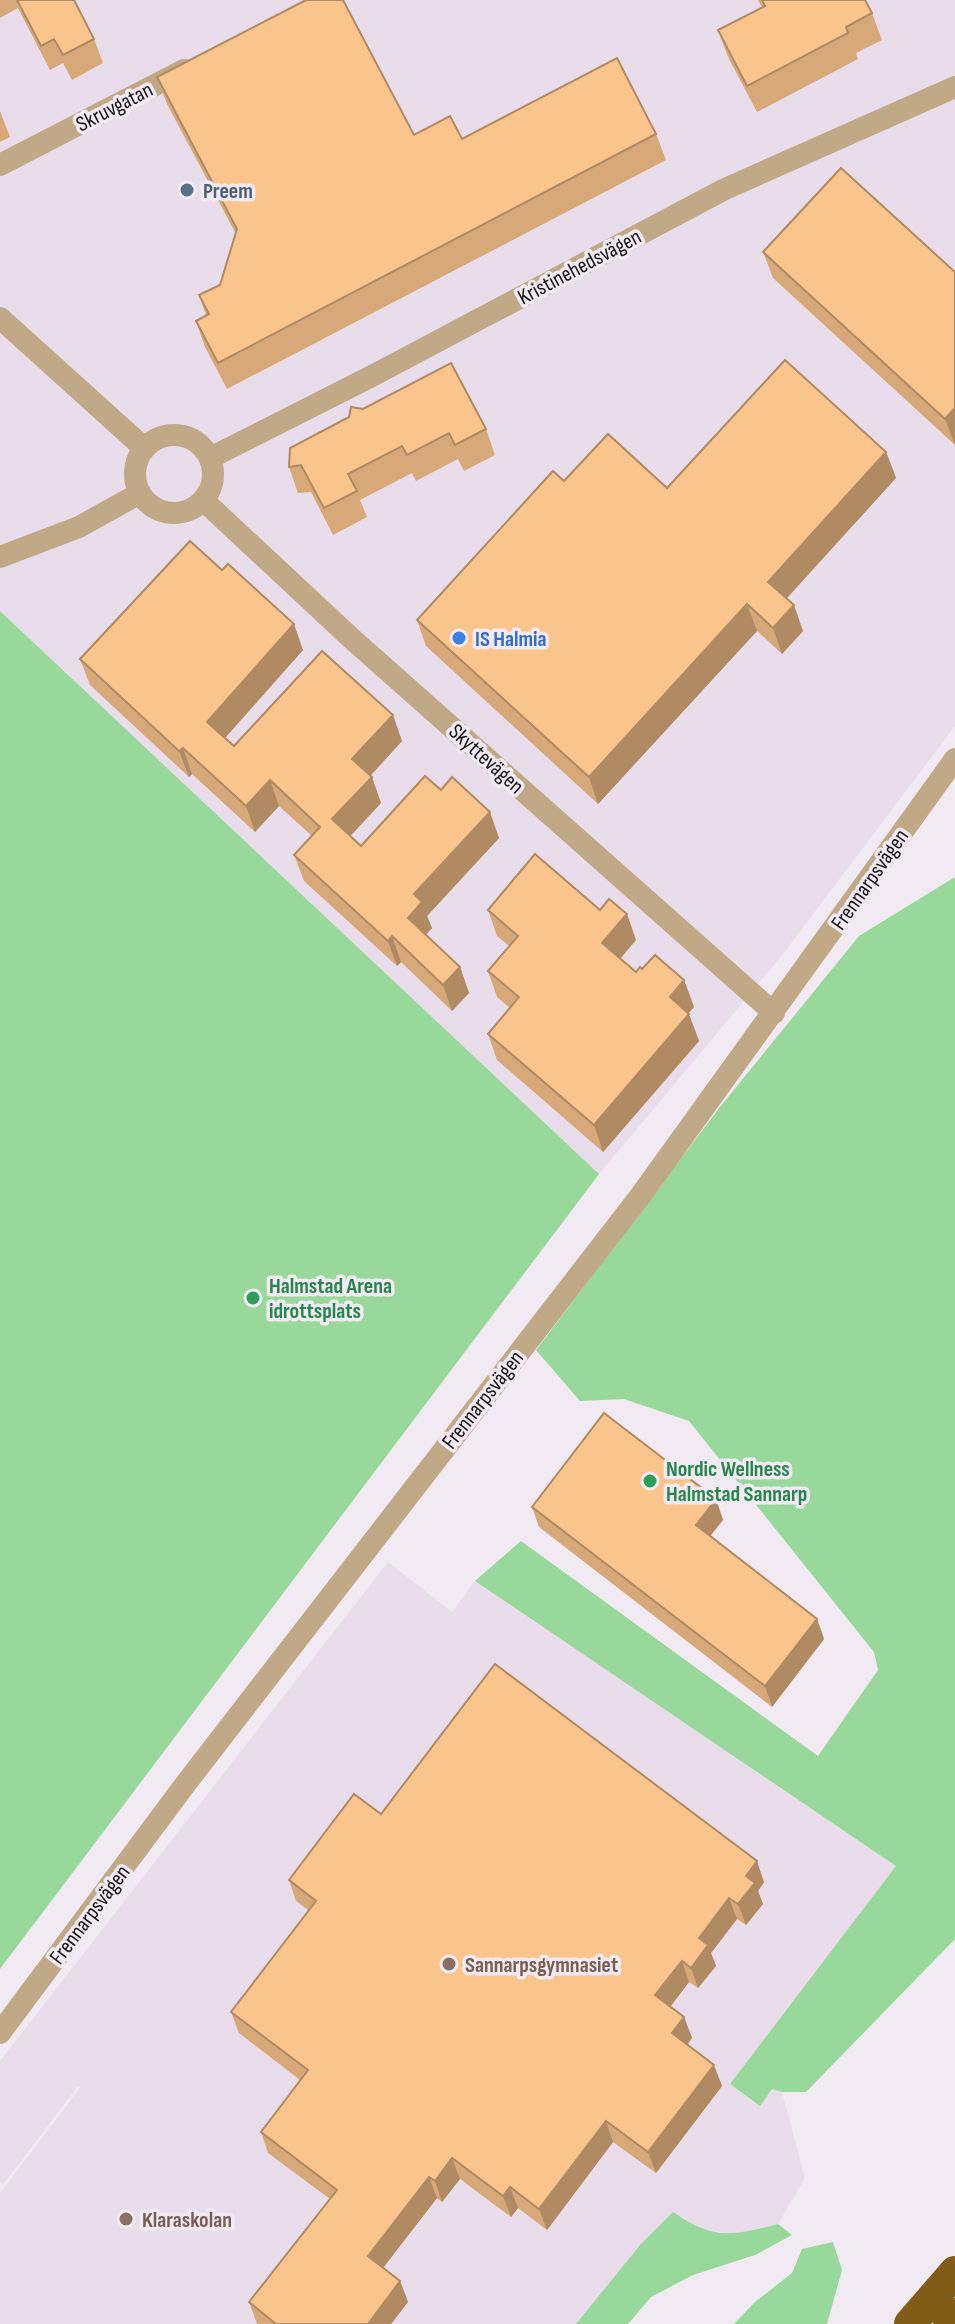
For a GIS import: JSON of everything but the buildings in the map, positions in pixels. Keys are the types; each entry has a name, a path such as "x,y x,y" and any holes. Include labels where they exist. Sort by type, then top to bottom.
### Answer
{"highway":[{"path":"910,2324 955,2272"},
{"path":"949,2324 955,2314"}],"street":[{"name":"Skruvgatan","path":"0,165 209,57"},
{"name":"Kristinehedsvägen","path":"210,458 725,189 955,87"},
{"path":"0,318 144,448"},
{"path":"182,435 201,445 210,458 213,480 203,500 189,510 172,513 151,506 140,493 135,466 144,448 162,437 182,435"},
{"path":"0,557 79,527 140,493"},
{"name":"Skyttevägen","path":"203,500 351,638 774,1013"},
{"name":"Frennarpsvägen","path":"0,2033 187,1782 641,1195 955,759"}],"shaded area":[{"path":"0,0 955,0 955,726 780,958 599,1174 0,611"},
{"name":"Sannarpsgymnasiet","path":"388,1562 452,1612 475,1581 896,1866 730,2084 760,2106 772,2089 782,2092 805,2178 778,2224 737,2234 696,2229 577,2324 0,2324 0,2193 80,2088 78,2086 3,2185 0,2183 0,2061"}],"green space":[{"name":"Halmstad Arena idrottsplats","path":"0,611 599,1174 0,1969"},
{"path":"955,877 955,1939 806,2092 772,2089 760,2106 730,2084 896,1866 475,1581 521,1541 818,1756 878,1670 874,1652 689,1421 624,1399 580,1401 536,1350 720,1107 859,936"},
{"path":"673,2212 712,2231 735,2233 778,2224 792,2235 755,2255 693,2275 651,2297 628,2324 576,2324 641,2244"},
{"path":"833,2242 842,2270 827,2324 734,2324 755,2302 792,2273 802,2249"}],"place":[{"name":"Preem","path":"187,190"},
{"name":"IS Halmia","path":"459,638"},
{"name":"Halmstad Arena idrottsplats","path":"253,1298"},
{"name":"Nordic Wellness Halmstad Sannarp","path":"650,1481"},
{"name":"Sannarpsgymnasiet","path":"449,1964"},
{"name":"Klaraskolan","path":"126,2219"}]}
